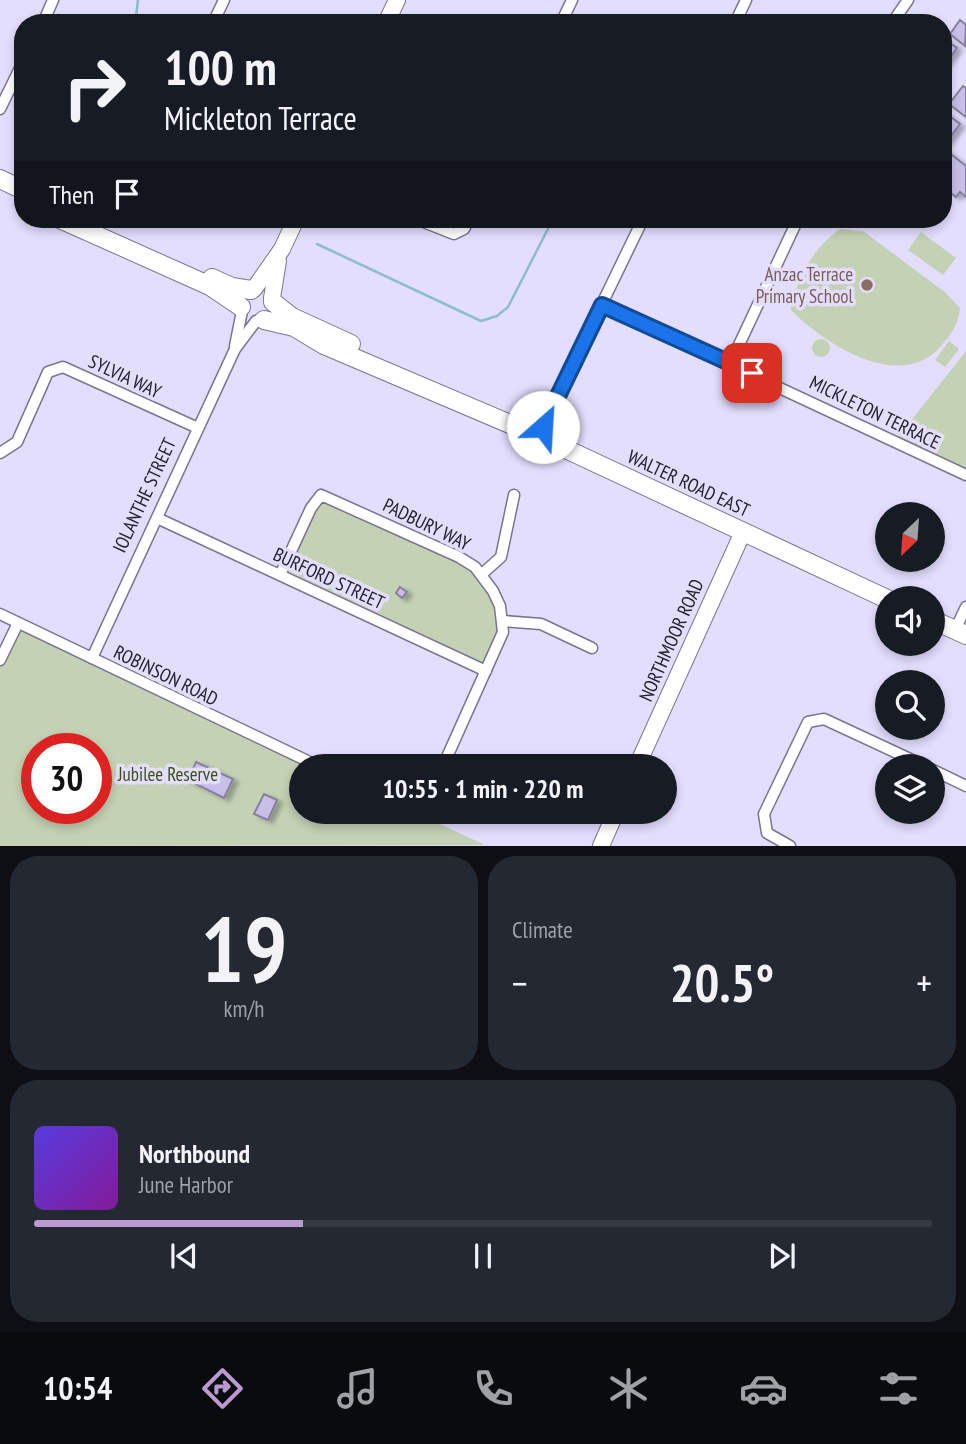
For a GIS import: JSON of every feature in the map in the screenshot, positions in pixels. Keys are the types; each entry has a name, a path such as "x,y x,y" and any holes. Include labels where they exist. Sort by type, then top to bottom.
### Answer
{"main road":[{"name":"WALTER ROAD EAST","path":"80,228 210,286 251,315 294,327 324,345 538,436 875,592"},
{"path":"104,228 222,284 253,290 251,315 272,314 273,300"},
{"name":"WALTER ROAD EAST","path":"253,290 265,291 292,317 451,390 472,407"}],"street":[{"path":"0,108 14,80"},
{"path":"253,290 282,249 292,228"},
{"path":"439,228 454,234 464,228"},
{"path":"538,436 639,228"},
{"path":"730,364 795,228"},
{"path":"273,300 282,249"},
{"name":"MICKLETON TERRACE","path":"602,305 966,475"},
{"name":"IOLANTHE STREET","path":"92,658 251,315"},
{"name":"IOLANTHE STREET","path":"235,349 251,315"},
{"name":"SYLVIA WAY","path":"0,453 17,442 48,372 63,367 198,429"},
{"name":"PADBURY WAY","path":"280,575 310,508 321,495 460,557 482,574 500,606 503,621"},
{"path":"482,574 501,557 514,495"},
{"name":"BURFORD STREET","path":"157,518 486,671"},
{"name":"NORTHMOOR ROAD","path":"642,754 743,532"},
{"path":"960,632 966,607"},
{"name":"ROBINSON ROAD","path":"0,614 293,754"},
{"path":"448,754 500,641 503,621 541,624 592,648"},
{"path":"0,660 18,623"},
{"path":"790,845 767,833 764,814 808,722 824,719 899,754"},
{"path":"945,776 966,786"},
{"path":"601,845 611,824"}],"green space":[{"path":"840,229 863,231 946,293 960,308 951,333 941,346 924,359 905,365 864,359 823,337 791,310 797,287 814,254"},
{"path":"921,232 956,258 943,275 908,250"},
{"path":"821,339 827,342 830,348 827,354 821,357 815,354 812,348 815,342"},
{"path":"949,341 959,349 945,367 935,360"},
{"path":"966,351 966,475 895,441"},
{"path":"321,495 475,567 503,621 486,671 280,575"},
{"name":"Jubilee Reserve","path":"18,623 293,754 289,754 289,824 440,824 485,845 0,846 0,660"}],"building":[{"path":"960,20 966,25 965,46 952,36"},
{"path":"963,86 966,88 966,117 952,106 952,100"},
{"path":"952,118 960,124 952,135"},
{"path":"952,155 966,166 966,197 960,192 956,197 952,194"},
{"path":"400,587 407,592 402,598 396,593"},
{"path":"196,762 233,779 224,798 188,780"},
{"path":"264,794 277,800 268,820 254,814"}],"waterway":[{"path":"136,14 138,0"},
{"path":"317,244 481,321 497,316 508,307 548,228"}],"place":[{"name":"Anzac Terrace Primary School","path":"867,285"}],"route":[{"path":"543,427 602,305 752,373"}]}
